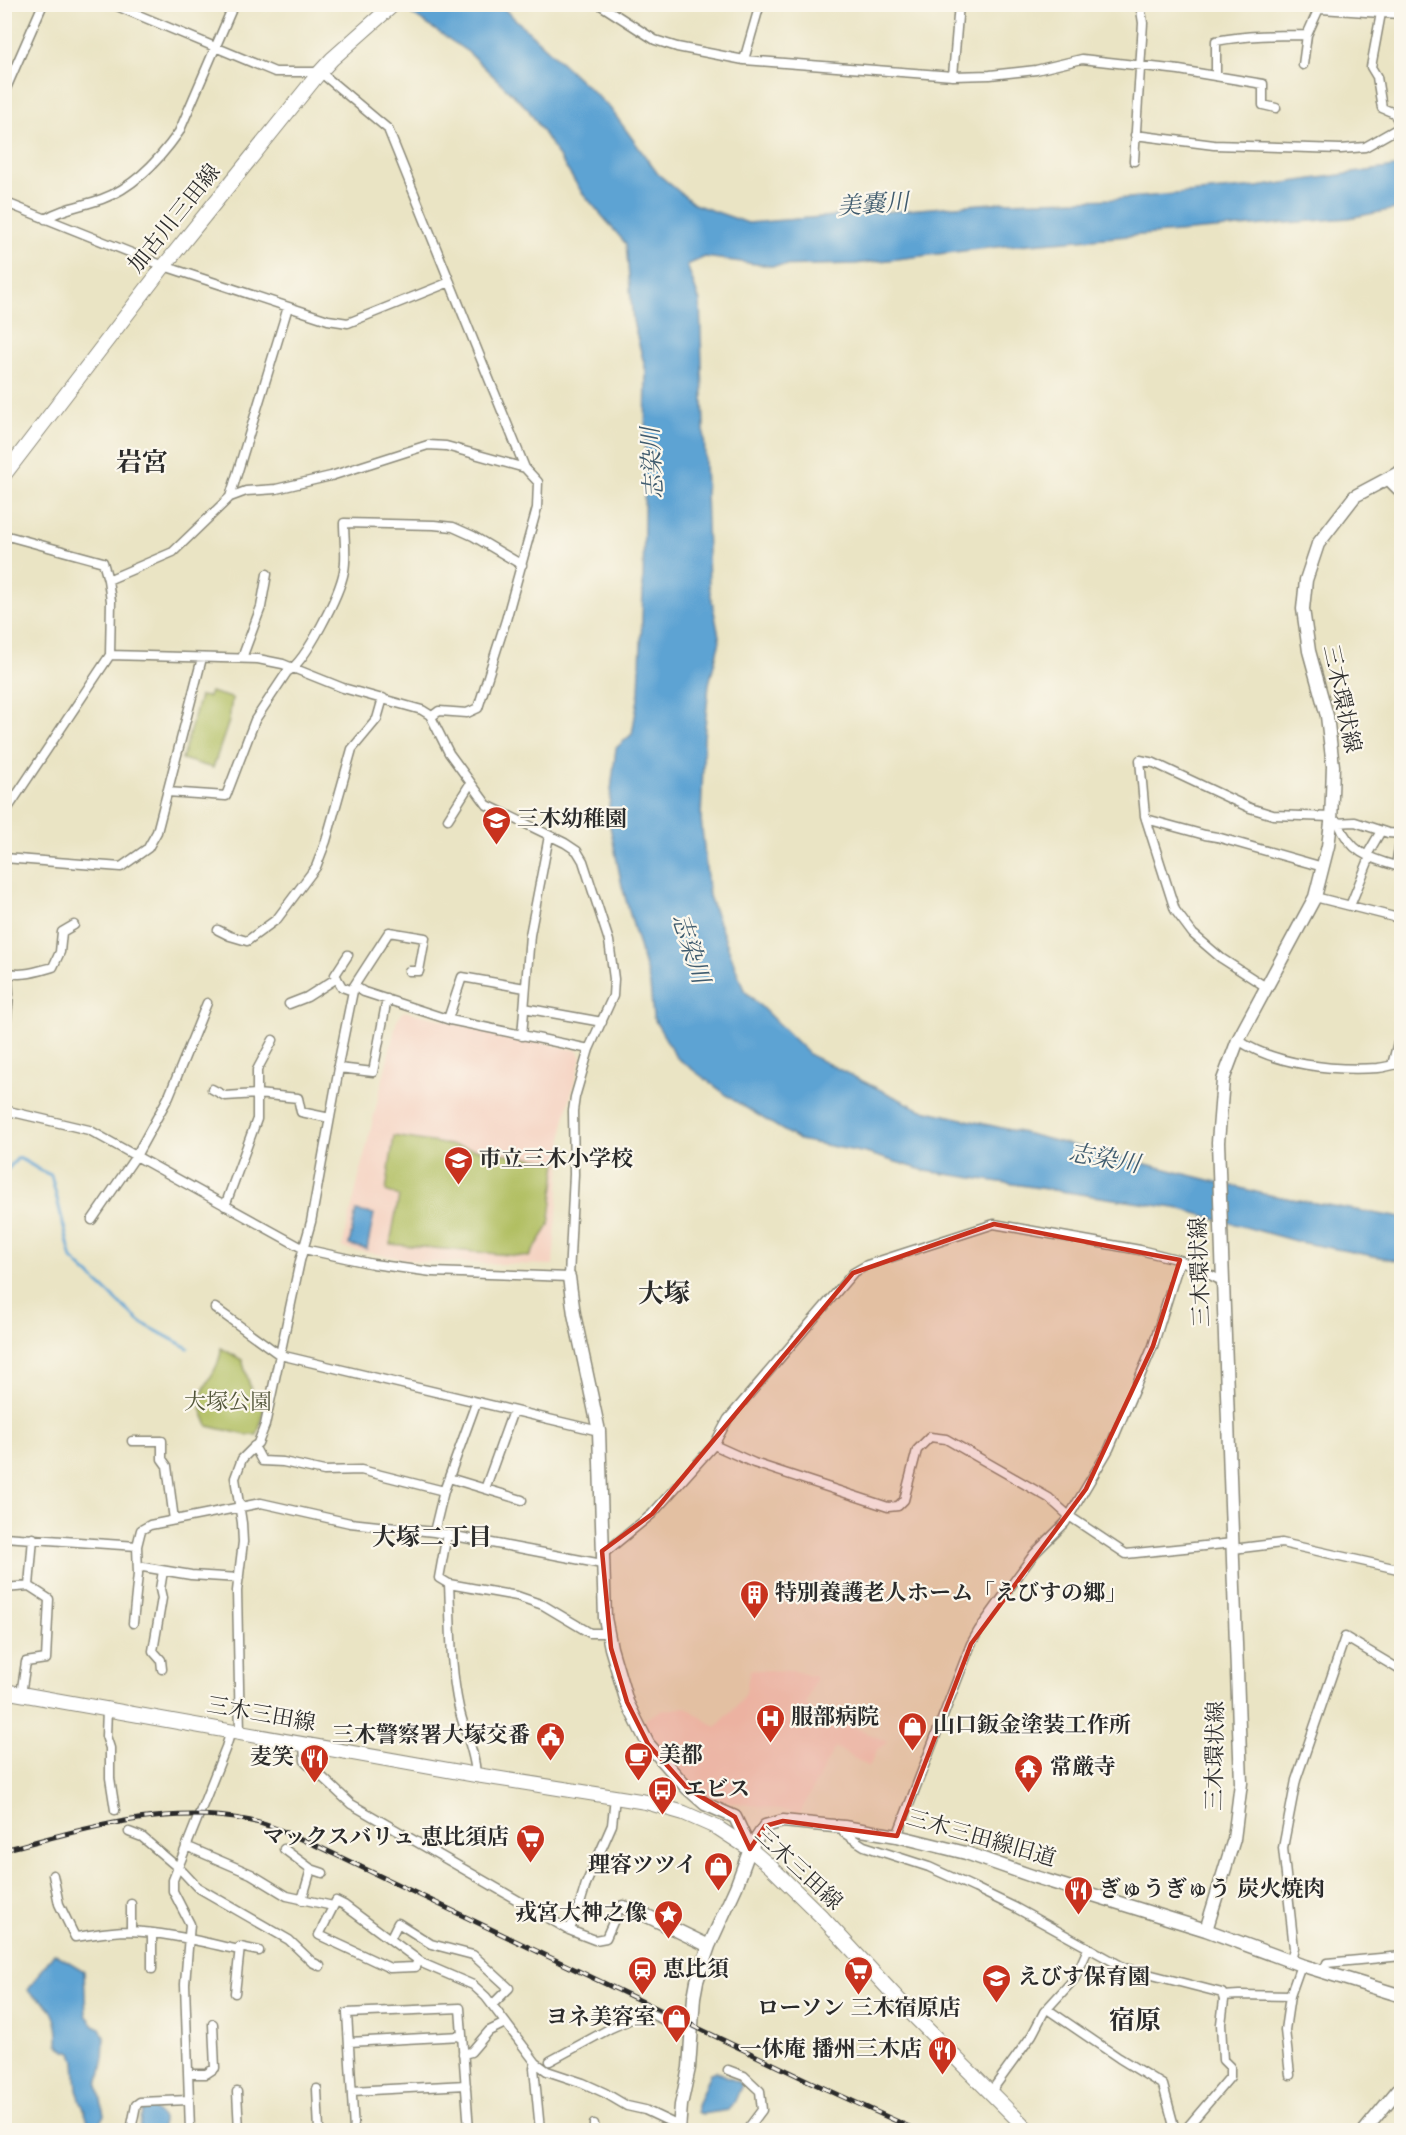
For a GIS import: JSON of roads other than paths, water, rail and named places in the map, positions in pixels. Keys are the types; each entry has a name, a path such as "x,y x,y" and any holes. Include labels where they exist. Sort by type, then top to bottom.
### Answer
{"main road":[{"name":"加古川三田線","path":"4,474 164,266 320,72 391,7"},
{"name":"三木環状線","path":"1206,1930 1234,1839 1241,1783 1218,1158 1223,1080 1238,1040 1315,897 1334,821 1331,742 1327,716 1309,651 1303,609 1306,580 1318,544 1354,496 1401,471"},
{"path":"568,1277 599,1431 605,1618 627,1702 648,1744 688,1789 705,1804 735,1817 750,1849"},
{"name":"三木三田線","path":"4,1691 646,1802 684,1813 718,1828 750,1849 821,1916 912,2014 1028,2130"},
{"name":"三木三田線旧道","path":"679,2128 689,2068 697,1980 750,1849 765,1826 783,1821 844,1827 897,1836 966,1853 1206,1930"},
{"path":"623,1907 639,1912 709,1946"},
{"path":"1206,1930 1296,1963 1401,1996"},
{"path":"1365,2130 1401,2085"}],"street":[{"path":"4,93 43,4"},
{"path":"112,4 275,72 320,72 388,129 525,468 538,482 537,508 522,565 478,708 467,713 439,711 431,717"},
{"path":"45,219 54,213 104,198 137,180 169,146 179,132 234,4"},
{"path":"599,4 655,40 677,47 744,60 953,76 1036,70 1082,59 1140,65 1263,84 1263,105 1276,108"},
{"path":"744,60 760,4"},
{"path":"953,76 959,4"},
{"path":"1134,161 1143,23 1140,4"},
{"path":"1303,65 1307,35 1321,7 1401,14"},
{"path":"1135,135 1214,145 1341,149 1365,147 1401,126 1394,113 1382,108 1377,77 1371,68 1381,13"},
{"path":"1216,76 1216,41 1237,37 1307,35"},
{"path":"4,202 164,266 328,320 348,323 450,282"},
{"path":"230,497 288,307"},
{"path":"108,580 173,552 230,497 246,491 276,489 331,476 428,445 446,446 525,468"},
{"path":"1386,479 1401,492"},
{"path":"167,792 226,796 255,720 287,672 294,668 334,600 344,570 344,524 434,525 453,528 473,536 522,565"},
{"path":"4,535 103,562 111,601 110,655 4,814"},
{"path":"242,658 261,607 267,574"},
{"path":"4,1110 89,1130 304,1249 373,1264 432,1272 568,1277 574,1174 573,1111 575,1097 589,1049 614,996 609,941 583,861 577,851 487,805 449,753 431,717 422,710 343,688 294,668 258,659 110,655"},
{"path":"4,858 121,867 148,848 157,832 202,657"},
{"path":"218,930 247,941 277,919 316,867 326,842 352,749 377,719 383,698"},
{"path":"1266,987 1221,958 1193,934 1175,910 1146,819 1140,760 1154,763 1251,808 1273,815 1355,822 1381,831 1401,834 1396,866 1368,856 1351,846 1334,821"},
{"path":"448,819 470,784"},
{"path":"1146,819 1323,867"},
{"path":"1350,906 1368,856 1381,831"},
{"path":"522,1036 530,935 549,836"},
{"path":"1315,897 1401,920"},
{"path":"4,1049 9,994 6,972 26,974 54,967 60,952 62,932 74,925"},
{"path":"190,2130 185,1984 190,1924 173,1891 173,1880 226,1747 235,1732 237,1591 243,1542 235,1478 242,1459 258,1443 265,1425 279,1355 311,1222 338,1065 354,988 389,932 425,938 419,971 409,971"},
{"path":"348,955 335,975 342,987 354,988 448,1019 589,1049"},
{"path":"448,1019 462,977 525,988"},
{"path":"289,1004 307,997 337,978"},
{"path":"339,1068 373,1072 387,999"},
{"path":"92,1220 136,1156 169,1096 207,1003"},
{"path":"524,1008 602,1022"},
{"path":"1238,1040 1251,1049 1275,1059 1346,1068 1381,1068 1397,1064 1401,1027"},
{"path":"225,1206 256,1119 257,1070 273,1040"},
{"path":"212,1089 225,1096 257,1094 298,1098 301,1112 330,1118"},
{"path":"133,1623 138,1569 137,1546 141,1530 150,1525 261,1503 350,1523 434,1532 602,1558 608,1550 652,1514 714,1445 728,1419 853,1273 867,1265 993,1224 1082,1238 1180,1260 1222,1281"},
{"path":"897,1836 971,1644 1034,1554 1069,1516 1109,1449 1153,1346 1180,1260"},
{"path":"214,1308 279,1355 599,1431"},
{"path":"434,1532 448,1478 476,1402"},
{"path":"485,1489 513,1411"},
{"path":"714,1445 754,1463 888,1508 898,1506 904,1500 917,1450 930,1437 946,1439 1049,1498 1069,1516 1126,1554 1282,1543 1401,1570"},
{"path":"132,1441 162,1441 162,1459 167,1466 174,1520"},
{"path":"254,1446 262,1461 283,1462 324,1471 361,1470 444,1491"},
{"path":"448,1478 522,1500"},
{"path":"447,1534 439,1578 449,1584 517,1596 543,1605 590,1633 608,1633"},
{"path":"4,1537 137,1546"},
{"path":"29,1586 33,1538"},
{"path":"138,1569 239,1578"},
{"path":"162,1669 161,1660 153,1651 162,1598 160,1589 163,1571"},
{"path":"449,1584 453,1675 459,1711 475,1761 476,1774"},
{"path":"4,1588 29,1586 49,1599 46,1659 26,1662 21,1694"},
{"path":"1290,2075 1285,2038 1296,1963 1283,1848 1296,1780 1345,1637 1401,1671"},
{"path":"107,1709 105,1736 110,1748 110,1778 115,1810"},
{"path":"304,1744 305,1761 351,1804 569,1930 595,1940 606,1938 618,1911 623,1907"},
{"path":"569,1930 612,1825 615,1797"},
{"path":"844,1827 844,1833 864,1846 929,1867 1014,1907 1125,1968 1222,1993 1223,2060 1230,2067 1230,2077 1185,2130"},
{"path":"129,1832 142,1837 197,1887 290,1940 312,1962 320,1966"},
{"path":"186,1846 251,1874 287,1896 333,1906"},
{"path":"284,1849 311,1869 323,1873"},
{"path":"302,1900 311,1869"},
{"path":"53,1875 60,1904 75,1937 131,1931 190,1938 239,1950 240,1947 260,1951"},
{"path":"418,1960 414,1967 390,1968 319,1935 336,1900 424,1964 473,1984 536,2063 547,2071 583,2082 627,2106 645,2110 679,2128"},
{"path":"131,1904 131,1931"},
{"path":"390,1939 398,1923 431,1944 473,1955 509,1988 492,2005"},
{"path":"152,1933 152,1969"},
{"path":"990,2093 1032,2035 1047,2009 1075,1978 1088,1949"},
{"path":"235,1993 239,1950"},
{"path":"1324,1971 1327,1963 1401,1956"},
{"path":"1223,1996 1290,1996"},
{"path":"354,2130 347,2013 460,2008 469,2130"},
{"path":"1047,2009 1163,2085 1172,2126 1175,2130"},
{"path":"550,2061 646,2012 692,2033"},
{"path":"463,2054 471,2052 489,2031 505,2023"},
{"path":"188,2074 206,2074 215,2068 213,2024"},
{"path":"349,2042 461,2036"},
{"path":"536,2063 534,2068 540,2130"},
{"path":"728,2070 744,2076 760,2091 762,2110 747,2130"},
{"path":"352,2091 466,2085"},
{"path":"317,2089 319,2130"},
{"path":"237,2092 239,2130"},
{"path":"131,2130 136,2105 140,2102 189,2100"},
{"path":"1286,2130 1295,2130"}],"water":[{"name":"志染川","path":"403,5 500,5 610,108 658,174 694,204 748,223 1005,202 1117,199 1257,187 1401,166 1401,208 1349,218 1005,246 855,264 770,266 705,257 687,265 700,302 709,586 720,641 709,684 701,819 709,896 744,990 810,1055 919,1109 1028,1134 1264,1194 1401,1218 1401,1261 1299,1242 1181,1209 926,1171 866,1153 799,1140 733,1100 676,1057 653,1017 650,985 622,886 608,816 616,748 632,734 639,693 643,591 646,371 633,321 626,244 581,191 528,109 468,52 413,15"},
{"path":"356,1211 374,1214 367,1249 349,1245"},
{"path":"54,1953 84,1971 86,2015 94,2025 100,2028 104,2037 103,2063 98,2085 104,2115 99,2124 89,2124 77,2090 75,2061 72,2053 64,2050 58,2044 54,2015 43,2001 28,1990"},
{"path":"716,2071 742,2084 729,2110 702,2114 697,2112 697,2106 710,2073"},
{"path":"145,2107 152,2107 162,2117 162,2130 139,2130"}],"waterway":[{"path":"4,1173 18,1158 51,1175 72,1259 140,1322 188,1348"}],"railway":[{"path":"4,1850 96,1827 157,1817 220,1816 267,1825 315,1845 916,2130"}],"place":[{"name":"三木幼稚園","path":"496,846"},
{"name":"市立三木小学校","path":"458,1186"},
{"name":"特別養護老人ホーム「えびすの郷」","path":"754,1620"},
{"name":"服部病院","path":"770,1744"},
{"name":"山口鈑金塗装工作所","path":"912,1752"},
{"name":"三木警察署大塚交番","path":"551,1762"},
{"name":"美都","path":"638,1782"},
{"name":"麦笑","path":"315,1784"},
{"name":"常厳寺","path":"1029,1794"},
{"name":"エビス","path":"663,1816"},
{"name":"マックスバリュ 恵比須店","path":"530,1864"},
{"name":"理容ツツイ","path":"718,1892"},
{"name":"ぎゅうぎゅう 炭火焼肉","path":"1078,1916"},
{"name":"戎宮大神之像","path":"668,1940"},
{"name":"恵比須","path":"642,1996"},
{"name":"ローソン 三木宿原店","path":"859,1996"},
{"name":"えびす保育園","path":"997,2004"},
{"name":"ヨネ美容室","path":"677,2044"},
{"name":"一休庵 播州三木店","path":"943,2076"}],"district":[{"name":"岩宮","path":"142,464"},
{"name":"大塚","path":"664,1295"},
{"name":"大塚二丁目","path":"432,1539"},
{"name":"宿原","path":"1135,2022"}],"water label":[{"name":"美嚢川","path":"873,206"}],"park label":[{"name":"大塚公園","path":"228,1403"}]}
